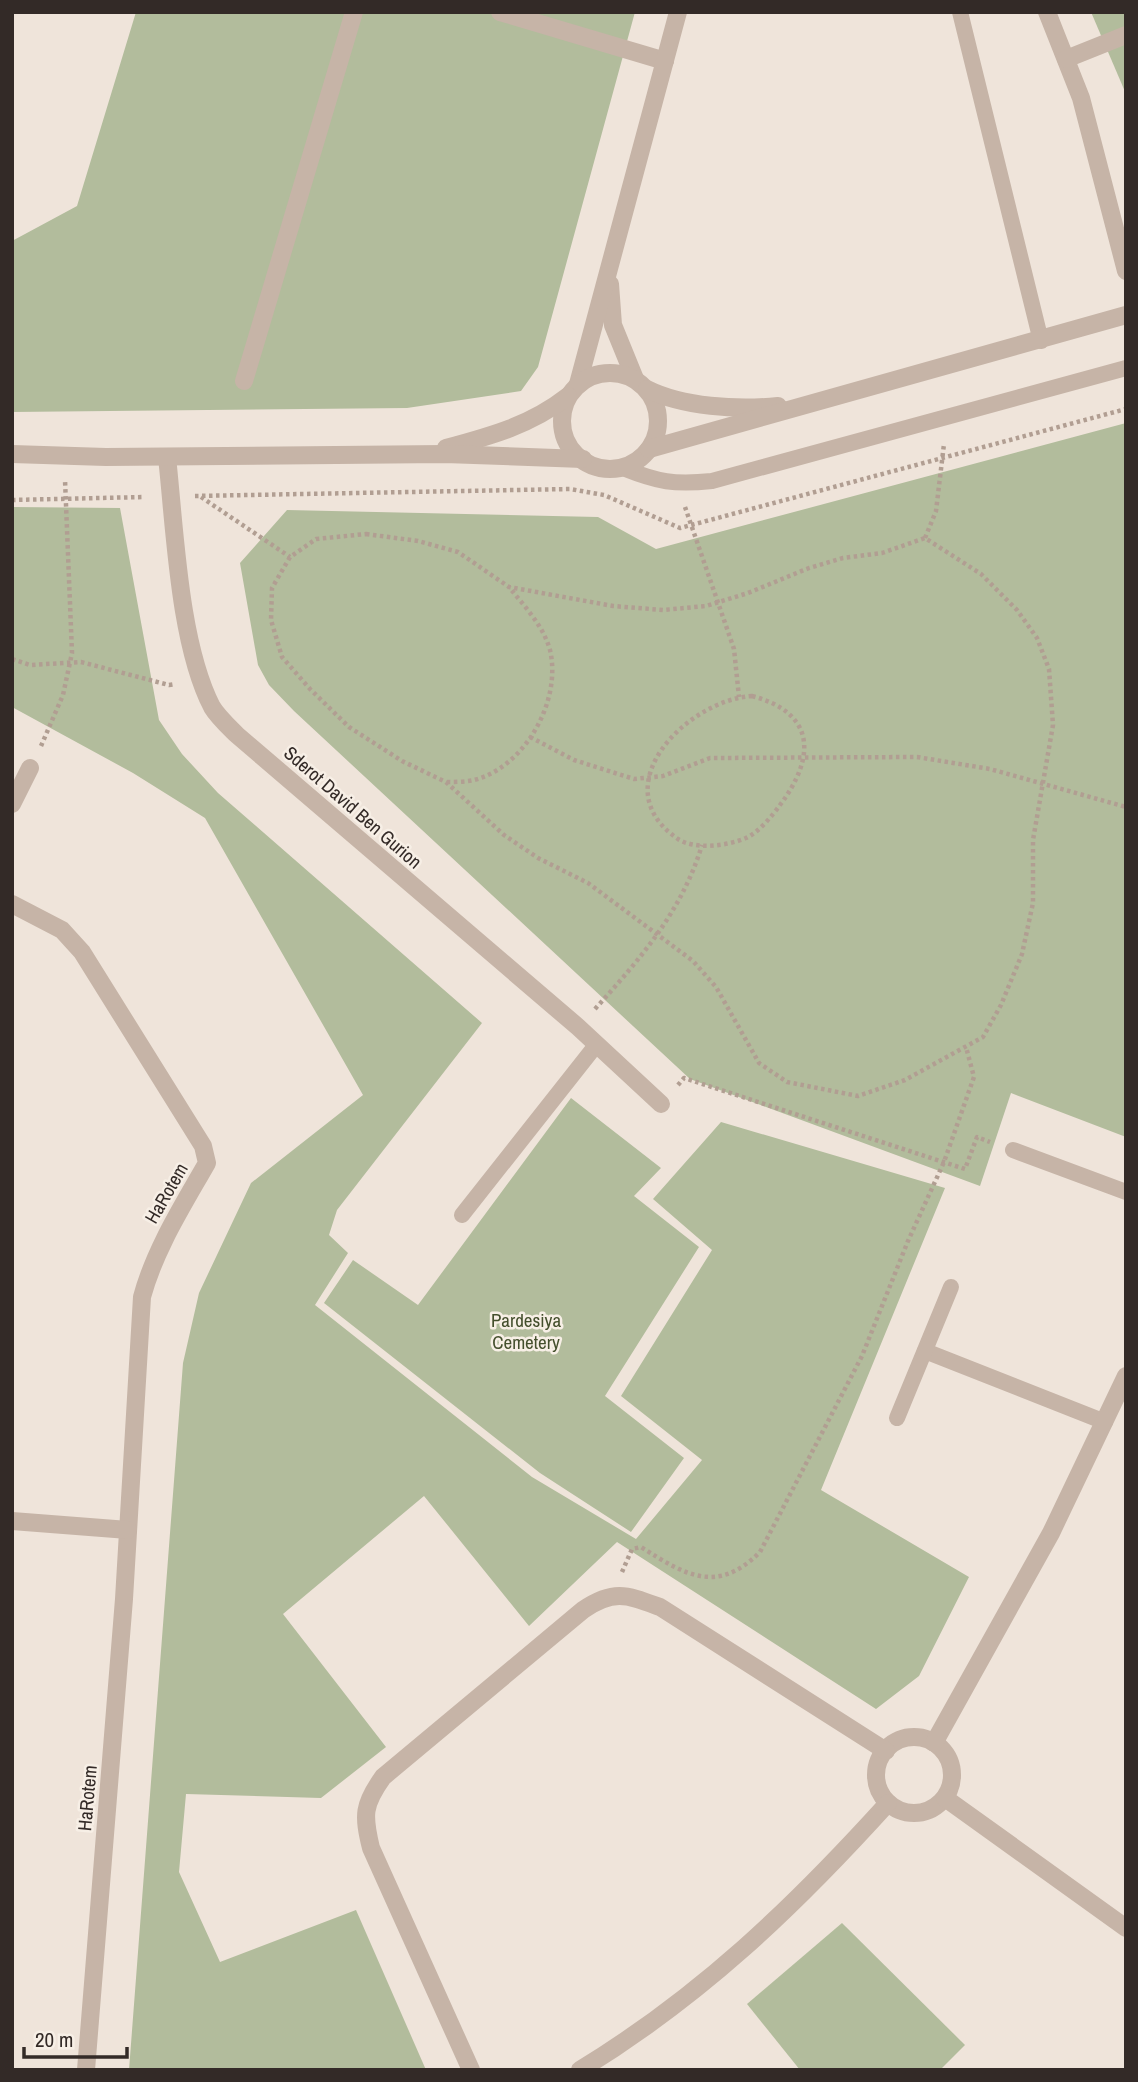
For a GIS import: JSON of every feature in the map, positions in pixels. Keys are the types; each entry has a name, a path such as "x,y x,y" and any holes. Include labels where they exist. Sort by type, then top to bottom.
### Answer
{"street":[{"path":"244,381 354,12"},
{"path":"500,12 664,61"},
{"path":"583,460 567,443 562,427 563,410 573,390 678,12"},
{"path":"1047,12 1082,98 1103,172 1126,271"},
{"path":"1066,59 1126,35"},
{"path":"12,454 167,457 536,455 583,460 606,469 622,467 638,460 649,449 656,434 658,418 655,402 641,384 612,326 609,263"},
{"path":"649,449 1126,315"},
{"path":"419,454 521,425 545,414 591,376 606,372 641,384 664,397 711,405 773,406 819,400"},
{"name":"Sderot David Ben Gurion","path":"167,457 187,627 200,680 214,710 237,735 578,1027 661,1104"},
{"path":"12,804 30,768"},
{"name":"HaRotem","path":"12,904 62,930 82,952 204,1146 207,1163 163,1240 149,1271 142,1297 124,1599 86,2070"},
{"path":"934,1743 1051,1533 1126,1376"},
{"path":"12,1521 128,1530"},
{"path":"471,2070 371,1847 363,1816 372,1793 383,1777 583,1610 602,1597 613,1595 628,1596 660,1607 886,1751"},
{"path":"911,1738 934,1743 949,1761 952,1773 945,1798 936,1807 911,1813 888,1803 877,1780 877,1767 886,1751 899,1740 911,1738"},
{"path":"945,1798 1126,1928"},
{"path":"580,2070 670,2009 725,1967 781,1918 888,1803"}],"lane":[{"path":"960,12 1041,341"},
{"path":"622,467 653,480 677,485 712,481 1126,368"},
{"path":"462,1215 597,1044"},
{"path":"1013,1150 1126,1192"},
{"path":"897,1418 951,1287"},
{"path":"925,1351 1105,1422"}],"path":[{"path":"509,587 613,606 663,610 719,603 809,568 843,558 882,554 925,538 936,511 948,416"},
{"path":"30,768 63,695 71,662 64,456"},
{"path":"169,475 290,557"},
{"path":"677,485 734,649 739,697"},
{"path":"446,782 474,780 499,768 524,747 543,715 551,680 550,651 538,623 509,587 458,552 418,541 366,534 316,539 290,557 272,588 271,620 282,657 349,727 402,761 446,782 504,835 538,858 588,883 693,961 716,987 759,1063 787,1082 858,1096 905,1080 983,1037 1002,1005 1022,954 1033,903 1034,840 1053,725 1053,694 1049,669 1037,638 1017,610 981,574 925,538"},
{"path":"12,659 30,665 71,662 107,668 169,685 200,680"},
{"path":"752,696 773,702 790,712 802,728 805,739 803,758 794,786 772,816 747,837 702,845 681,841 656,822 648,802 650,768 664,745 693,719 733,697 752,696"},
{"path":"530,737 573,760 634,779 663,776 710,758 917,757 952,761 1126,807"},
{"path":"578,1027 674,912 702,845"},
{"path":"613,1595 632,1549 641,1548 682,1574 702,1578 726,1575 744,1568 760,1552 862,1356 908,1241 944,1162 974,1077 966,1047"},
{"path":"661,1104 684,1078 965,1169 977,1137 1013,1150"}],"green space":[{"path":"136,12 635,12 538,367 521,391 407,408 12,412 12,241 77,206"},
{"path":"1091,12 1126,12 1126,94"},
{"path":"1126,423 1126,1137 1011,1093 980,1186 690,1079 294,711 269,685 258,665 240,563 287,510 598,517 656,549"},
{"path":"12,507 120,508 159,720 182,754 218,793 482,1023 337,1210 329,1235 348,1253 315,1305 532,1477 636,1539 702,1460 621,1396 712,1250 653,1199 721,1122 945,1188 821,1490 969,1577 919,1676 876,1709 617,1542 529,1626 424,1496 283,1614 386,1747 321,1798 186,1794 179,1872 220,1962 356,1910 426,2070 129,2070 183,1363 199,1293 251,1183 363,1095 205,818 133,773 12,707"},
{"name":"Pardesiya Cemetery","path":"571,1098 661,1168 634,1196 699,1247 605,1396 684,1458 631,1532 540,1473 324,1303 353,1260 418,1305"},
{"path":"842,1923 965,2045 940,2070 800,2070 747,2004"}]}
